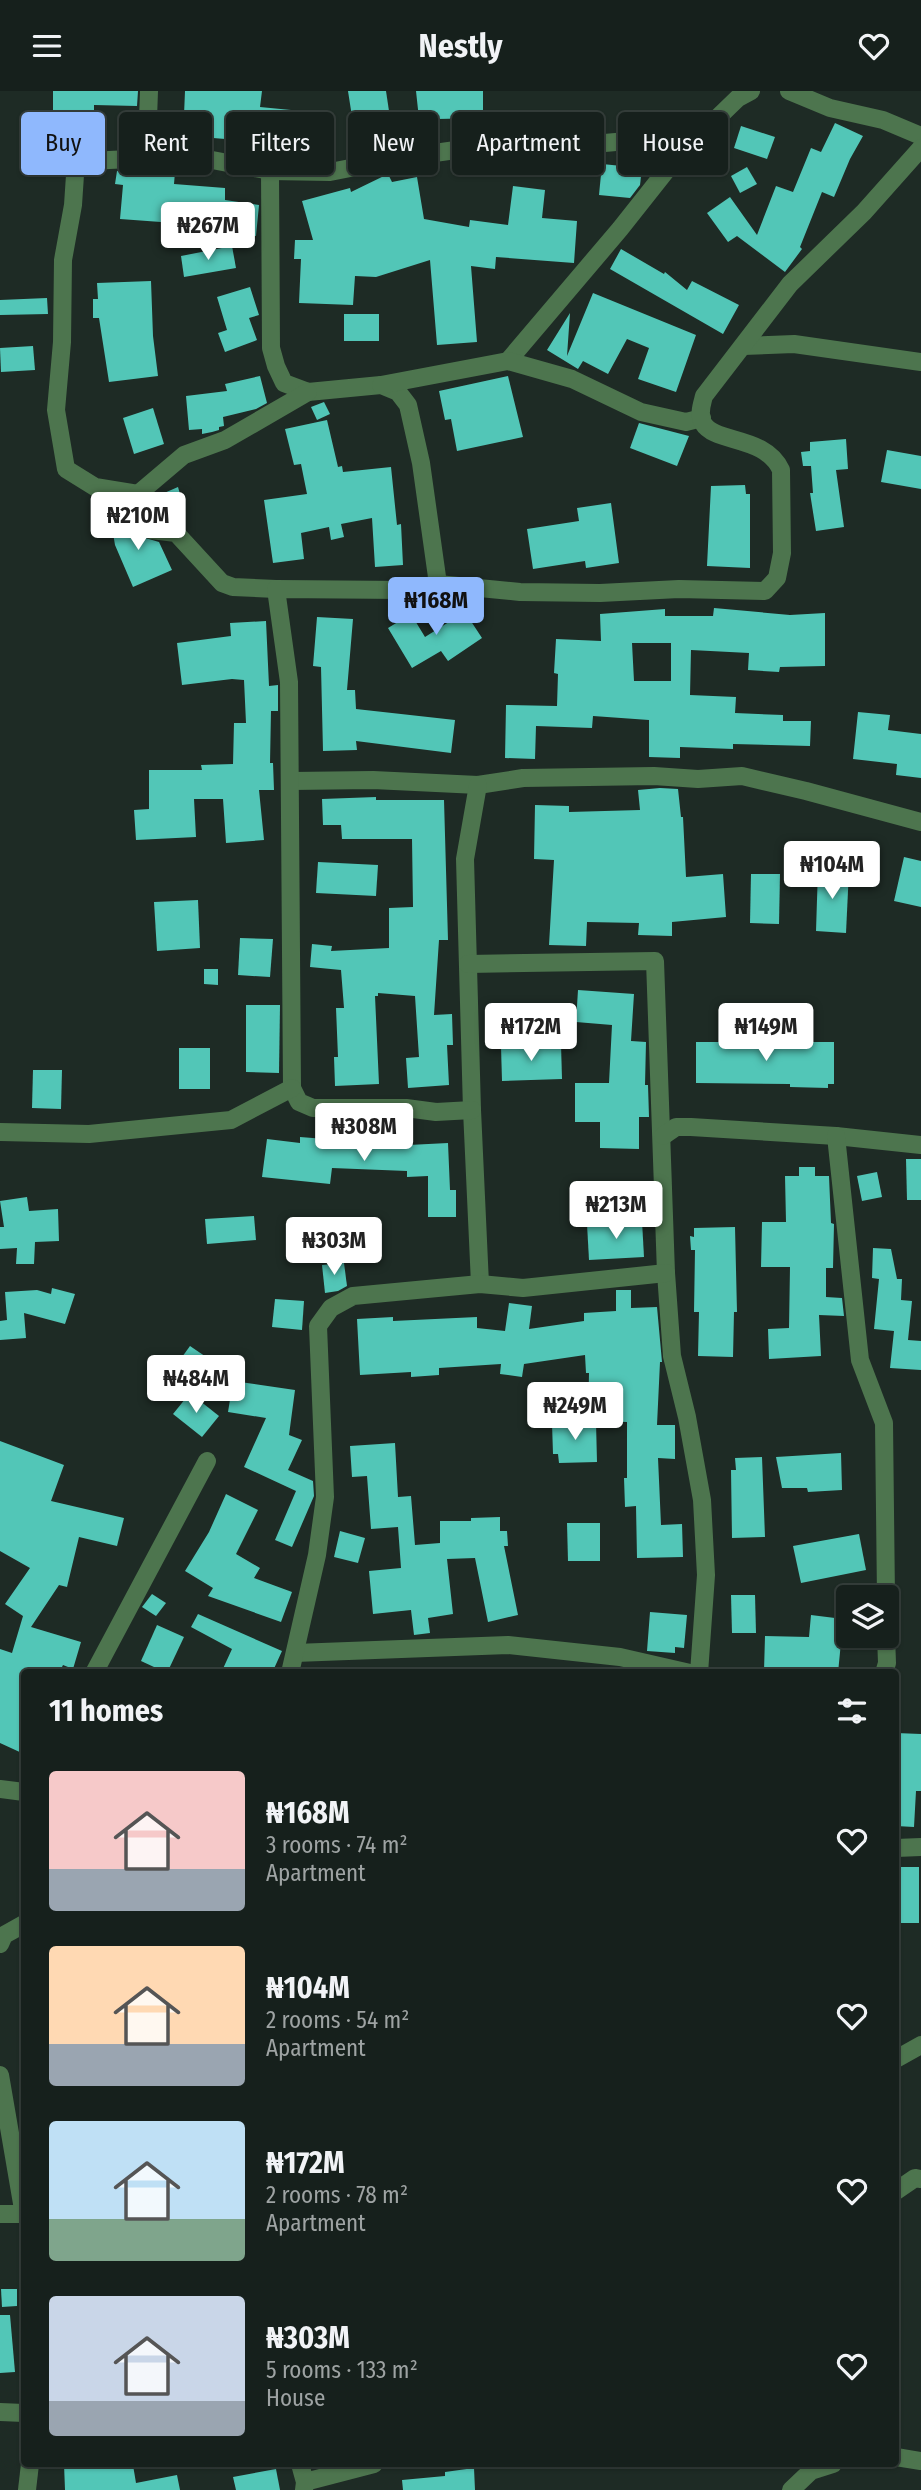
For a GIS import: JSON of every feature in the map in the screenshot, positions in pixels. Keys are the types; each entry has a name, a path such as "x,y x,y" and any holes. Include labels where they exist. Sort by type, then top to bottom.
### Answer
{"street":[{"path":"148,112 149,91"},
{"path":"724,112 738,98 751,91"},
{"path":"789,91 830,108 883,120 921,136"},
{"path":"334,171 470,148 526,150 618,142"},
{"path":"702,418 686,422 641,412 572,379 508,361 381,385 308,392 225,440 184,455 138,494 136,503 138,515 151,530 176,533 222,583 233,587 405,590 439,584 520,592 600,593 679,589 765,591 777,577 782,553 781,470 775,458 765,450 712,431 703,424 702,418 700,413 704,396 790,284 864,212 921,148"},
{"path":"119,160 76,160 73,205 63,260 62,342 56,410 66,469 94,487 138,494"},
{"path":"270,175 271,348 284,383 308,392"},
{"path":"508,361 663,175"},
{"path":"743,345 794,344 921,362"},
{"path":"381,385 398,392 408,405 422,463 439,584"},
{"path":"276,589 289,682 292,1088 299,1102 313,1108 406,1108 436,1112 472,1110"},
{"path":"291,781 373,780 478,785 523,778 654,776 698,779 742,776 921,822"},
{"path":"478,785 465,859 480,1284"},
{"path":"468,964 655,961 666,1273 672,1356 687,1416 702,1500 706,1575 699,1669"},
{"path":"0,1132 89,1134 231,1120 292,1088"},
{"path":"663,1136 676,1127 691,1126 921,1145"},
{"path":"836,1136 860,1360 884,1423 886,1585"},
{"path":"291,1669 317,1555 325,1497 318,1326 331,1308 353,1296 480,1284 523,1288 666,1273"},
{"path":"96,1669 207,1461"},
{"path":"295,1653 508,1645 620,1657 672,1669"},
{"path":"885,1669 886,1648"},
{"path":"0,1789 21,1792"},
{"path":"899,1848 921,1847"},
{"path":"0,1944 4,1935 21,1926"},
{"path":"899,2057 921,2045"},
{"path":"0,2075 21,2198"},
{"path":"899,2189 915,2178 921,2179"},
{"path":"0,2214 21,2215"},
{"path":"0,2413 21,2413"},
{"path":"899,2457 921,2461"},
{"path":"27,2490 30,2467"},
{"path":"301,2467 305,2486 365,2467"},
{"path":"791,2490 811,2471 824,2467"}],"building":[{"path":"53,91 138,91 137,106 94,105 94,112 53,112"},
{"path":"185,91 262,91 260,107 291,110 226,112 226,139 213,140 212,112 184,112"},
{"path":"348,91 386,91 389,112 351,112"},
{"path":"416,91 483,91 483,112 452,112 452,119 438,119 438,112 418,112"},
{"path":"835,123 863,136 834,197 822,192 800,247 802,249 785,272 737,236 728,242 707,213 730,197 757,235 776,186 793,192 811,148 821,152"},
{"path":"741,126 775,137 767,159 734,148"},
{"path":"604,164 618,166 618,175 641,175 640,185 630,198 599,195"},
{"path":"747,167 757,184 740,193 731,176"},
{"path":"117,171 119,175 175,175 174,184 225,188 225,200 259,205 256,236 188,231 188,224 120,219 123,185 115,184"},
{"path":"386,175 392,182 417,177 424,219 469,227 470,220 508,225 513,186 545,190 542,218 577,221 574,263 496,257 495,269 471,266 477,342 437,345 430,260 376,277 355,276 353,305 299,303 301,259 294,259 295,240 313,240 302,201 350,188 351,192"},
{"path":"232,246 236,268 184,277 181,256"},
{"path":"621,249 664,274 665,272 687,290 692,281 739,305 723,334 610,269"},
{"path":"151,281 158,376 109,382 99,318 93,318 93,299 98,299 97,283"},
{"path":"250,287 259,315 249,318 257,340 225,352 218,333 227,330 217,297"},
{"path":"593,293 696,335 676,392 638,379 649,348 627,339 608,374 583,361 578,369 547,350 570,313 567,356"},
{"path":"47,298 48,314 0,315 0,300"},
{"path":"344,314 379,314 379,341 344,341"},
{"path":"33,346 35,370 1,372 0,348"},
{"path":"260,376 267,403 256,409 223,417 224,426 219,427 219,430 202,434 202,429 189,430 186,396 227,391 225,384"},
{"path":"508,376 523,437 457,451 451,419 445,420 439,391"},
{"path":"324,402 330,414 317,420 311,407"},
{"path":"153,408 164,444 134,454 123,418"},
{"path":"327,420 338,467 342,466 343,472 391,467 397,525 401,524 403,565 375,567 372,518 341,524 344,537 331,540 329,527 301,533 304,559 273,563 264,500 307,494 301,464 294,465 285,429"},
{"path":"639,423 689,436 677,466 630,448"},
{"path":"846,439 848,469 836,470 844,527 816,531 810,493 813,493 811,466 803,466 801,452 810,451 810,442"},
{"path":"887,450 921,456 921,489 881,482"},
{"path":"745,485 746,494 750,494 750,568 707,566 711,486"},
{"path":"178,487 184,508 157,519 149,510 152,510 148,500"},
{"path":"611,503 619,563 586,568 585,561 533,569 527,529 579,521 577,508"},
{"path":"126,513 129,522 142,537 159,542 172,570 133,587 115,545 110,515"},
{"path":"457,600 482,638 448,661 441,651 412,668 388,628 411,614 425,637 452,620 444,608"},
{"path":"714,608 790,615 825,613 825,666 780,667 779,672 748,670 749,653 691,650 690,695 736,697 735,713 783,715 783,721 811,721 810,746 733,744 733,749 680,747 680,758 649,757 649,720 593,716 592,728 536,726 535,759 505,758 506,705 557,706 558,674 554,673 556,639 601,641 600,614 665,609 665,616 713,616","holes":["632,643 671,643 671,681 634,681"]},
{"path":"317,617 353,619 347,690 355,690 356,709 455,720 451,753 356,741 357,750 323,751 321,667 313,666"},
{"path":"266,621 269,686 278,685 278,711 271,711 270,763 273,763 274,790 259,790 264,840 226,843 223,799 194,799 196,837 136,840 134,810 149,809 149,770 202,770 201,765 233,764 234,723 246,723 244,680 182,685 177,643 231,636 230,623"},
{"path":"858,712 890,715 888,730 921,734 921,778 896,775 897,764 853,759"},
{"path":"678,789 683,817 686,877 723,874 726,917 672,922 672,936 638,935 639,923 587,922 586,946 549,945 554,860 534,859 535,805 569,806 569,812 640,810 638,790"},
{"path":"376,797 376,800 444,800 448,940 439,940 434,1015 452,1014 453,1045 447,1045 449,1085 408,1088 406,1058 419,1057 415,996 378,993 378,996 375,996 379,1084 335,1086 334,1057 338,1057 336,1008 344,1008 341,970 310,967 312,944 332,946 331,951 389,948 389,908 413,907 412,839 342,839 341,825 323,825 322,799"},
{"path":"904,857 921,861 921,907 894,901"},
{"path":"318,862 378,865 376,896 316,893"},
{"path":"818,869 849,870 846,933 816,931"},
{"path":"751,874 780,874 779,924 750,923"},
{"path":"198,900 200,948 157,951 154,902"},
{"path":"240,938 273,939 270,977 238,975"},
{"path":"204,969 218,969 218,985 204,984"},
{"path":"578,990 634,994 631,1041 646,1042 645,1085 648,1085 649,1117 639,1117 639,1149 600,1148 600,1122 575,1122 575,1083 609,1083 612,1025 576,1022"},
{"path":"246,1005 280,1005 279,1073 246,1072"},
{"path":"696,1042 834,1042 834,1084 828,1084 828,1088 790,1087 790,1084 696,1083"},
{"path":"561,1044 562,1079 502,1081 501,1046"},
{"path":"179,1048 210,1048 210,1089 179,1089"},
{"path":"33,1070 62,1070 61,1109 32,1108"},
{"path":"351,1132 390,1134 389,1146 448,1143 450,1190 456,1190 456,1217 428,1217 428,1176 407,1177 407,1171 332,1168 330,1184 262,1177 267,1139 300,1143 300,1137 351,1141"},
{"path":"906,1159 921,1159 921,1200 907,1200"},
{"path":"799,1167 815,1167 815,1176 829,1176 831,1223 834,1224 833,1268 826,1268 826,1297 842,1298 844,1316 819,1315 821,1356 769,1359 768,1329 789,1328 790,1267 761,1267 762,1222 786,1222 785,1176 799,1176"},
{"path":"877,1172 882,1197 862,1201 857,1176"},
{"path":"27,1197 29,1211 58,1209 59,1241 35,1242 34,1264 16,1264 17,1248 0,1249 0,1227 4,1227 0,1201"},
{"path":"254,1216 256,1240 207,1244 205,1219"},
{"path":"642,1221 644,1257 589,1260 587,1224"},
{"path":"735,1227 737,1312 734,1312 733,1357 698,1356 699,1312 694,1312 695,1250 691,1250 690,1236 694,1237 694,1228"},
{"path":"873,1248 891,1249 897,1279 902,1279 901,1300 912,1301 908,1340 921,1341 921,1370 890,1368 894,1331 874,1329 879,1279 872,1278"},
{"path":"344,1263 347,1286 325,1293 322,1265"},
{"path":"52,1288 75,1294 65,1324 24,1313 26,1338 0,1340 0,1321 7,1320 5,1292 37,1290 51,1294"},
{"path":"616,1290 631,1290 631,1308 657,1307 662,1362 657,1425 675,1425 675,1459 658,1458 661,1525 682,1524 683,1557 637,1558 636,1506 625,1507 627,1422 588,1421 589,1373 586,1373 585,1355 524,1364 522,1377 500,1374 501,1364 439,1368 439,1375 411,1377 411,1372 360,1375 357,1319 393,1317 393,1321 477,1317 477,1328 505,1331 509,1303 532,1306 529,1329 584,1321 584,1313 616,1311"},
{"path":"275,1299 304,1301 302,1330 272,1327"},
{"path":"190,1346 218,1365 200,1391 172,1371"},
{"path":"233,1381 295,1390 289,1435 302,1440 288,1470 313,1481 314,1496 292,1547 275,1540 296,1491 244,1467 266,1418 228,1412"},
{"path":"190,1393 219,1416 202,1437 173,1414"},
{"path":"596,1422 597,1462 559,1463 558,1454 553,1454 552,1423"},
{"path":"0,1441 64,1465 51,1501 124,1518 117,1546 79,1537 67,1587 59,1585 31,1627 81,1642 73,1669 63,1665 61,1669 21,1669 21,1753 0,1743 0,1649 12,1653 23,1616 5,1604 30,1568 0,1551"},
{"path":"395,1443 398,1497 411,1496 415,1545 440,1543 440,1521 500,1517 500,1531 507,1531 508,1546 504,1546 518,1615 488,1622 475,1558 447,1559 453,1614 428,1618 430,1633 414,1635 411,1610 373,1614 369,1571 401,1568 398,1527 371,1529 367,1476 352,1477 350,1446"},
{"path":"841,1453 842,1490 808,1492 807,1488 782,1488 776,1457"},
{"path":"762,1457 765,1537 732,1538 731,1470 736,1470 735,1458"},
{"path":"226,1494 258,1510 236,1554 260,1568 254,1578 292,1592 281,1622 208,1596 213,1588 185,1571 209,1532"},
{"path":"567,1523 600,1523 600,1561 568,1561"},
{"path":"340,1531 365,1538 358,1563 334,1557"},
{"path":"859,1534 866,1570 801,1583 793,1546"},
{"path":"152,1594 166,1603 156,1616 142,1607"},
{"path":"731,1595 755,1595 756,1633 732,1633"},
{"path":"650,1612 687,1615 684,1648 675,1647 675,1653 647,1651"},
{"path":"198,1614 282,1651 274,1669 223,1669 232,1649 191,1627"},
{"path":"811,1615 835,1618 836,1648 840,1648 838,1669 764,1669 765,1636 809,1637"},
{"path":"157,1625 184,1637 169,1669 158,1669 141,1661"},
{"path":"899,1733 921,1734 921,1791 916,1791 914,1827 899,1826"},
{"path":"899,1867 919,1867 919,1923 899,1923"},
{"path":"1,2289 17,2289 17,2306 2,2307"},
{"path":"0,2315 10,2315 15,2372 0,2373"},
{"path":"64,2467 133,2467 136,2483 177,2475 180,2490 65,2490"},
{"path":"474,2468 475,2490 403,2490 402,2480 445,2476 445,2472"},
{"path":"276,2469 280,2490 236,2490 233,2477"}]}
